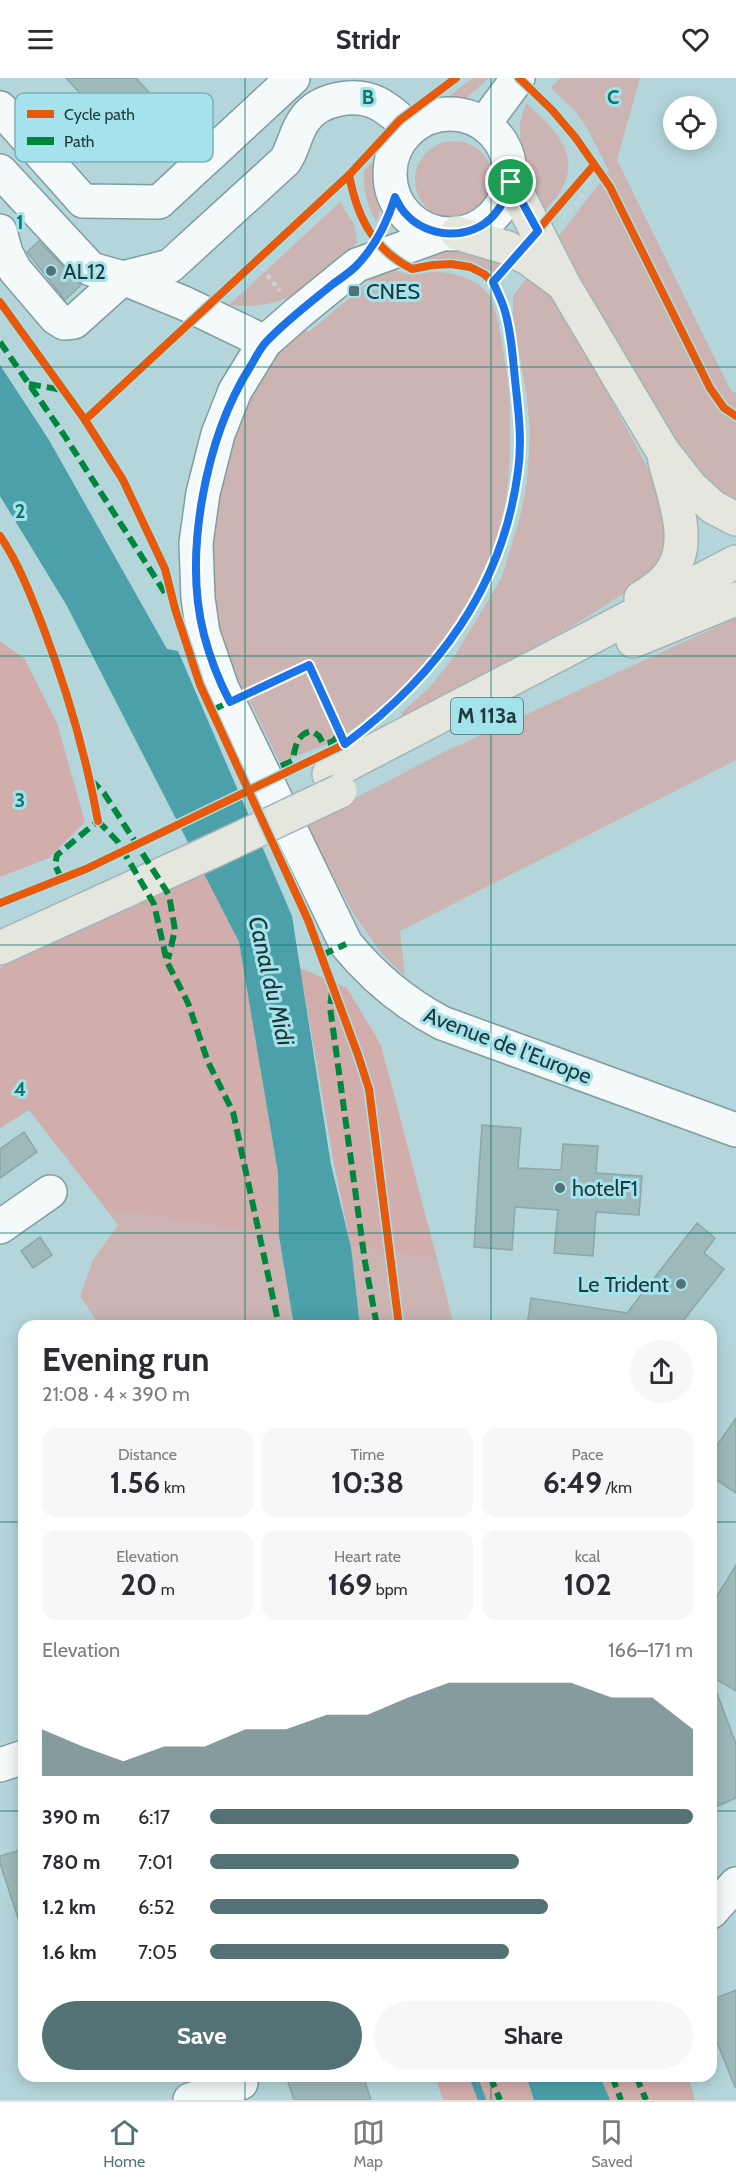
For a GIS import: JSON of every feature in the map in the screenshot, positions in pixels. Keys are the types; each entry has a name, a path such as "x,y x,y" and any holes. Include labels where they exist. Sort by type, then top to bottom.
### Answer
{"main road":[{"path":"511,182 564,285 662,450 692,487 713,507 736,519"},
{"path":"449,233 508,248 529,259 564,285"},
{"path":"484,694 653,590 670,575 677,562 682,528 662,450"},
{"name":"M 113a","path":"335,783 484,694 736,562"},
{"name":"M 113a","path":"100,892 633,641 736,583"},
{"path":"633,641 736,599"},
{"path":"0,928 100,892"},
{"path":"0,948 100,892"}],"street":[{"path":"213,152 293,78"},
{"path":"484,124 518,78"},
{"path":"0,231 6,253 15,270 56,318 64,323 74,322 123,278 170,266 285,161 293,149 304,120 323,104 351,98 366,99 392,112 411,128"},
{"path":"0,108 15,125"},
{"path":"447,114 466,115 484,124 497,135 506,149 511,182 504,200 493,217 476,228 449,233 422,227 406,214 395,197 390,179 392,160 398,143 411,128 427,118 447,114"},
{"path":"48,162 83,201 159,202 202,162"},
{"path":"0,171 91,268 123,278 186,304 266,342"},
{"name":"Avenue de l'Europe","path":"395,197 387,222 357,265 266,342 235,391 218,434 203,493 196,543 198,598 203,633 213,663 345,944 366,968 400,998 442,1023 736,1131"},
{"name":"Avenue de l'Europe","path":"357,265 449,233"},
{"path":"0,1227 50,1192"},
{"path":"0,1765 18,1759"},
{"path":"717,1905 736,1884"},
{"path":"190,2100 242,2086"}],"path":[{"path":"580,182 597,169"},
{"path":"559,223 586,190 597,169"},
{"path":"230,702 309,665 344,740"}],"shaded area":[{"path":"473,78 489,78 458,102 435,107"},
{"path":"560,78 640,78 617,160 731,391 736,393 736,505 703,482 554,242 609,171 576,112 551,88"},
{"path":"526,103 561,140 568,162 568,174 563,187 539,218 527,186 527,169 520,138 520,123"},
{"path":"454,141 469,144 482,152 490,165 493,180 490,195 482,208 469,216 454,219 439,216 426,208 418,195 415,180 418,165 426,152 439,144"},
{"path":"384,150 381,176 382,203 376,222 366,197 364,171"},
{"path":"340,202 355,226 357,243 314,281 286,298 251,306 229,305"},
{"path":"437,250 507,257 494,272 457,260 417,260"},
{"path":"396,270 412,275 436,272 457,275 478,284 492,301 500,332 509,395 509,466 504,511 491,553 477,583 461,612 423,665 376,711 350,731 325,745 280,763 245,691 239,694 222,653 214,602 214,530 225,460 249,399 280,347 302,326 309,332 373,278 385,271"},
{"path":"531,272 554,294 655,481 669,536 660,562 640,583 576,624 404,718 401,713 430,687 456,654 502,577 520,517 527,482 530,431 526,391 513,321 513,296"},
{"path":"736,618 736,760 400,931 405,976 382,954 353,913 305,824 442,753"},
{"path":"0,641 24,658 57,723 85,822 49,858 0,877"},
{"path":"205,874 239,942 278,1173 279,1236 106,1209 29,1110 0,1128 0,968"},
{"path":"300,968 347,988 381,1045 437,1259 351,1247"},
{"path":"106,1209 279,1236 293,1320 96,1320 80,1296 93,1260 118,1225"},
{"path":"351,1247 437,1259 452,1320 359,1320"},
{"path":"437,2082 528,2082 534,2100 443,2100"},
{"path":"602,2082 690,2082 695,2100 610,2100"}],"water":[{"name":"Canal du Midi","path":"0,365 49,440 167,649 178,651 292,916 331,1165 351,1247 359,1320 293,1320 279,1236 278,1173 239,942 67,606 0,496"},
{"path":"528,2082 602,2082 610,2100 534,2100"}],"building":[{"path":"66,78 136,78 150,93 80,93"},
{"name":"AL12","path":"39,241 81,285 65,300 27,252"},
{"name":"hotelF1","path":"482,1125 521,1128 518,1168 561,1170 563,1144 598,1146 596,1173 642,1176 639,1215 596,1212 593,1256 554,1253 558,1210 515,1207 512,1250 474,1247"},
{"path":"24,1132 37,1152 0,1178 0,1149"},
{"name":"Le Trident","path":"697,1223 715,1238 704,1253 724,1269 684,1320 528,1320 531,1298 627,1313"},
{"path":"40,1237 52,1255 33,1268 21,1251"},
{"path":"736,1418 736,1493 717,1480 717,1445"},
{"path":"736,1565 736,1691 717,1680 717,1596"},
{"path":"717,1694 736,1744 736,1798 717,1806"},
{"path":"18,1851 18,1918 0,1863 0,1856"},
{"path":"736,1990 736,2087 717,2042 717,1998"},
{"path":"288,2082 365,2082 371,2100 294,2100"}],"waterway":[{"path":"475,2082 482,2100"}],"marked path":[{"path":"0,342 64,435 167,596"},
{"path":"29,384 63,390"},
{"path":"212,710 230,702"},
{"path":"281,766 292,761 298,742 303,735 312,731 323,743 329,743 340,732"},
{"path":"91,780 104,793 169,895 175,930 168,959"},
{"path":"98,821 118,842 154,904 167,962 188,1003 208,1062 233,1112 278,1320"},
{"path":"61,878 55,865 57,855 98,821"},
{"path":"322,955 346,944"},
{"path":"332,992 330,1007 365,1262 376,1320"},
{"path":"492,2082 500,2100"},
{"path":"614,2082 621,2100"},
{"path":"638,2082 646,2100"}],"cycle path":[{"path":"85,420 349,175 400,120 456,78"},
{"path":"519,78 552,110 575,137 610,187 710,388 724,408 736,416"},
{"path":"493,282 594,165"},
{"path":"0,903 86,869 345,744 409,690 444,651 481,592 506,535 519,469 519,419 504,309 493,282 470,267 451,264 412,269 387,252 377,242 362,218 349,175"},
{"path":"0,302 85,420 123,480 165,569 175,609 200,685 308,920 369,1089 398,1320"},
{"path":"0,536 24,580 60,675 82,748 98,821"}],"place":[{"name":"AL12","path":"51,271"},
{"name":"CNES","path":"354,291"},
{"name":"hotelF1","path":"560,1188"},
{"name":"Le Trident","path":"681,1284"}],"route":[{"path":"511,182 538,231 493,282 504,309 513,363 519,419 519,469 506,535 481,592 444,651 409,690 361,733 345,744 309,665 230,702 222,688 203,633 198,598 196,543 203,493 218,434 235,391 266,342 357,265 387,222 395,197 406,214 422,227 442,234 457,233 476,228 493,217 504,200 511,182"}]}
